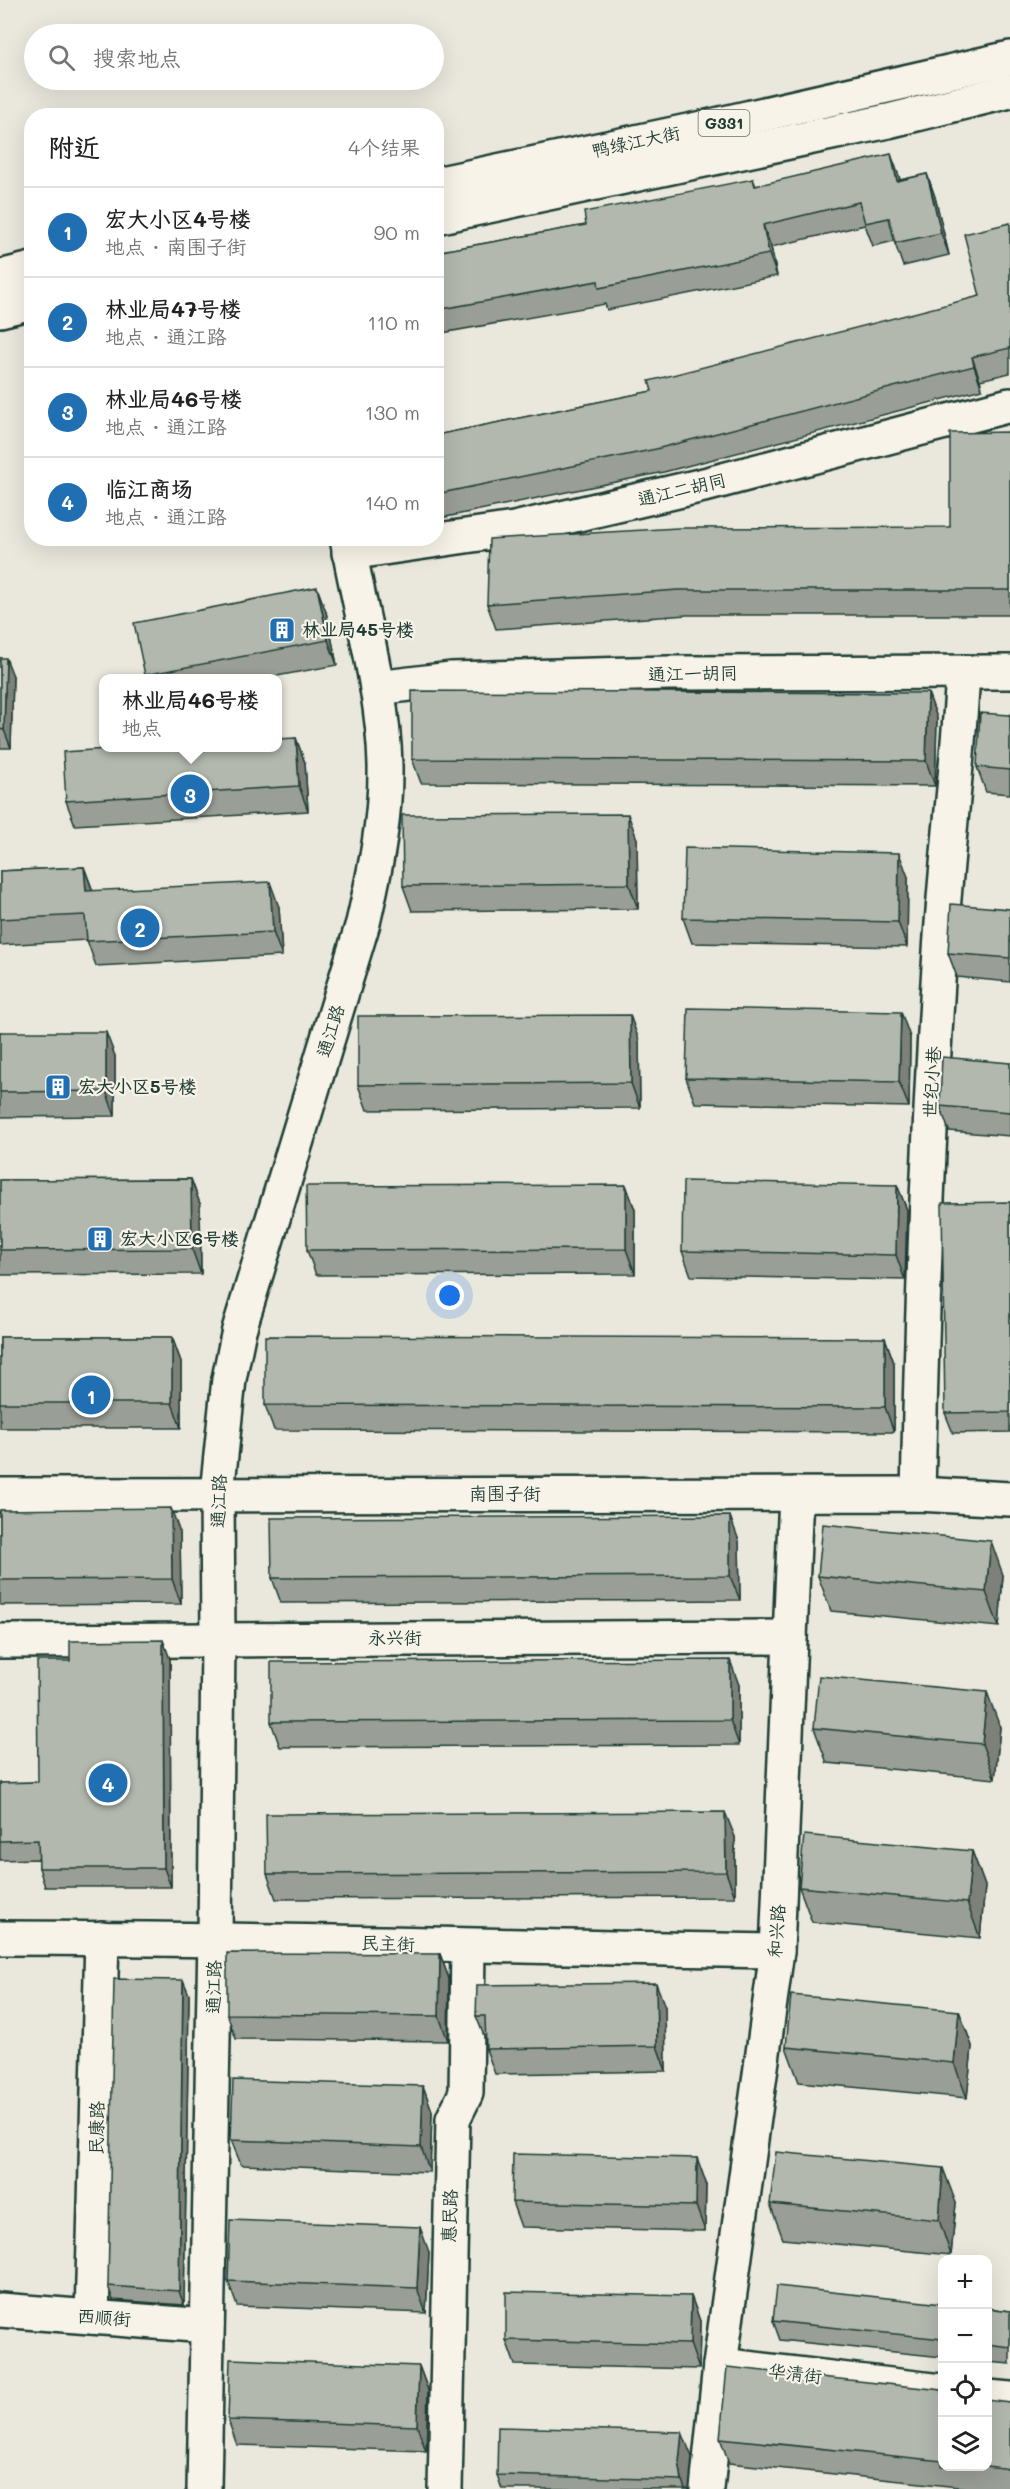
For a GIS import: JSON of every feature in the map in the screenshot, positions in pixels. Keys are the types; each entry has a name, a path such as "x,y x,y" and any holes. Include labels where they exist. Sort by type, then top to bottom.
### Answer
{"main road":[{"name":"鸭绿江大街","path":"444,182 707,127 1010,58"},
{"name":"鸭绿江大街","path":"444,215 876,124 1010,91"},
{"path":"0,277 24,271"},
{"path":"0,310 24,305"},
{"name":"通江二胡同","path":"444,536 514,529 708,484 1010,405"},
{"name":"通江路","path":"204,2489 215,1938 217,1493 229,1379 239,1330 363,923 378,860 385,764 377,688 348,546"},
{"name":"世纪小巷","path":"918,1494 927,1155 940,949 958,760 963,672"},
{"name":"通江一胡同","path":"377,688 451,679 669,673 1010,672"},
{"name":"南围子街","path":"0,1496 217,1493 918,1494 1010,1499"},
{"name":"和兴路","path":"707,2489 720,2365 777,1951 796,1494"},
{"name":"永兴街","path":"0,1641 790,1637"},
{"name":"民主街","path":"0,1938 215,1938 468,1946 777,1951"},
{"name":"民康路","path":"92,2317 102,1938"},
{"name":"惠民路","path":"445,2489 453,2119 466,2093 468,1946"},
{"name":"西顺街","path":"0,2310 207,2326"},
{"name":"华清街","path":"720,2365 938,2391"},
{"path":"992,2397 1010,2399"}],"building":[{"path":"891,154 897,181 927,174 941,233 895,243 889,218 865,223 859,202 763,225 769,254 599,288 598,281 444,309 444,251 586,225 584,212 753,179 755,186"},
{"path":"1010,223 1010,348 972,357 974,366 656,449 444,492 444,433 652,391 649,381 980,296 964,234"},
{"path":"1010,432 1010,590 678,590 487,604 489,539 678,528 950,527 950,433"},
{"path":"317,587 328,640 145,674 134,623"},
{"path":"0,658 6,658 4,730 0,729"},
{"path":"412,691 928,693 926,761 412,759"},
{"path":"980,713 1010,715 1010,770 977,767"},
{"path":"296,738 299,786 66,801 63,752 99,750 99,752 282,752 282,739"},
{"path":"628,814 629,884 403,886 402,815"},
{"path":"685,848 899,853 898,922 683,918"},
{"path":"84,867 86,891 270,882 273,932 87,941 85,915 0,919 0,871"},
{"path":"951,904 1010,909 1010,958 948,953"},
{"path":"688,1008 901,1012 899,1082 686,1078"},
{"path":"630,1015 631,1083 358,1085 358,1016"},
{"path":"0,1032 106,1032 106,1091 0,1092"},
{"path":"942,1057 1010,1063 1010,1112 940,1106"},
{"name":"宏大小区6号楼","path":"191,1179 192,1249 0,1250 0,1180"},
{"path":"683,1181 897,1185 896,1255 682,1251"},
{"path":"626,1185 626,1249 307,1250 306,1186"},
{"path":"1010,1202 1010,1412 945,1413 942,1203"},
{"path":"265,1336 885,1338 885,1407 265,1405"},
{"path":"0,1337 172,1337 172,1403 0,1403"},
{"path":"171,1508 172,1579 0,1580 0,1510"},
{"path":"730,1516 730,1576 272,1578 271,1518"},
{"path":"823,1524 991,1541 986,1592 818,1576"},
{"path":"163,1640 164,1868 39,1868 38,1840 0,1841 0,1783 38,1782 37,1661 70,1661 70,1641"},
{"path":"730,1660 730,1720 271,1722 271,1662"},
{"path":"819,1676 987,1692 982,1744 814,1728"},
{"path":"725,1812 726,1872 267,1874 266,1814"},
{"path":"804,1835 972,1851 967,1903 799,1887"},
{"path":"227,1953 440,1954 439,2016 227,2014"},
{"path":"114,1979 183,1980 179,2291 108,2286"},
{"path":"656,1983 657,2046 486,2049 485,2016 476,2016 477,1985"},
{"path":"791,1995 959,2011 954,2063 786,2047"},
{"path":"233,2080 423,2086 421,2147 231,2140"},
{"path":"776,2152 943,2168 939,2220 770,2204"},
{"path":"513,2154 697,2158 696,2206 512,2202"},
{"path":"230,2220 420,2227 417,2288 228,2281"},
{"path":"777,2286 938,2304 938,2339 773,2321"},
{"path":"506,2292 691,2296 690,2344 506,2340"},
{"path":"992,2309 1010,2311 1010,2347 992,2345"},
{"path":"230,2359 419,2366 417,2426 228,2420"},
{"path":"727,2367 938,2390 938,2461 720,2438"},
{"path":"992,2401 1010,2403 1010,2469 992,2467"},
{"path":"498,2427 682,2432 679,2462 682,2480 497,2475"}],"place":[{"name":"林业局45号楼","path":"282,630"},
{"name":"林业局46号楼","path":"190,794"},
{"name":"林业局47号楼","path":"140,928"},
{"name":"宏大小区5号楼","path":"58,1087"},
{"name":"宏大小区6号楼","path":"100,1239"},
{"name":"宏大小区4号楼","path":"91,1395"},
{"name":"临江商场","path":"108,1783"}]}
